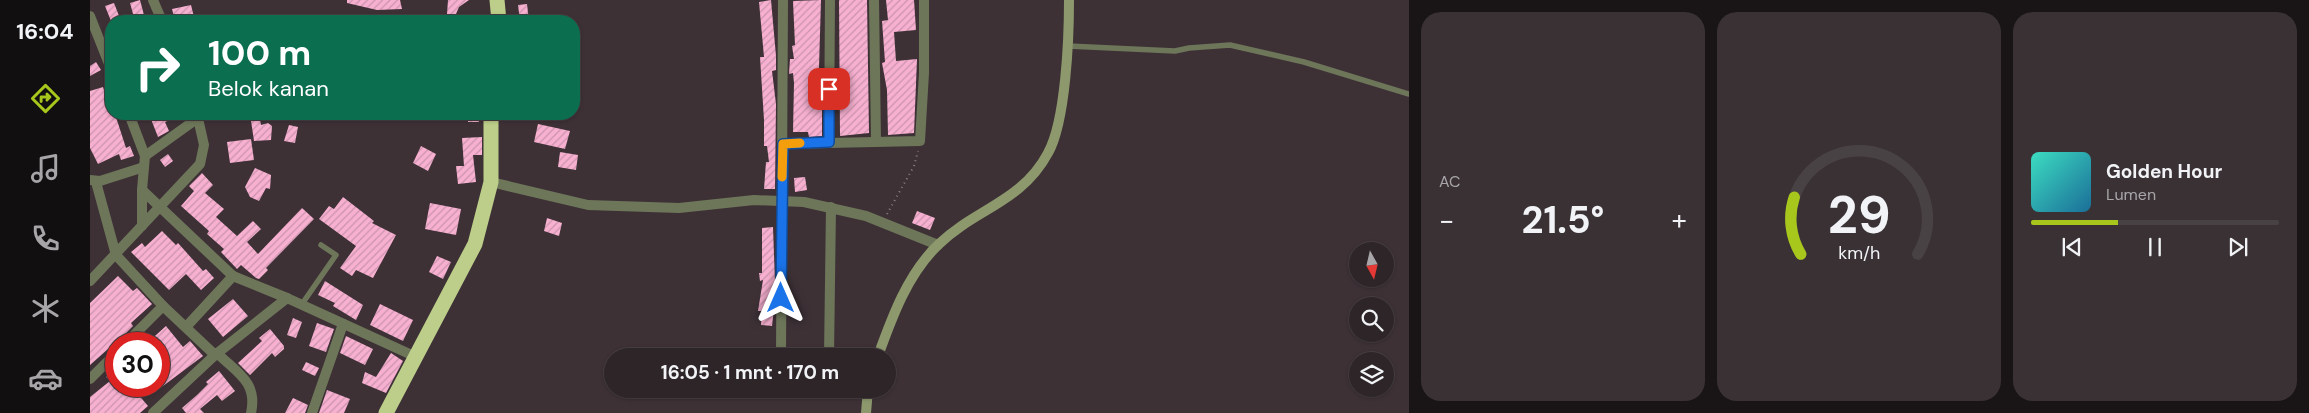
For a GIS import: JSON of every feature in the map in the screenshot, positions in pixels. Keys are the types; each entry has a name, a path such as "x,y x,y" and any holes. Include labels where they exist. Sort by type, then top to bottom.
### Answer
{"highway":[{"path":"496,0 498,15"},
{"path":"386,413 414,356 475,244 491,182 491,120"}],"main road":[{"path":"881,348 895,312 918,271 938,245 1013,194 1040,167 1054,140 1068,46 1069,0"},
{"path":"866,413 867,398"}],"street":[{"path":"153,0 159,15"},
{"path":"781,348 783,0"},
{"path":"829,142 830,0"},
{"path":"874,0 876,142"},
{"path":"783,144 920,142 924,0"},
{"path":"90,16 105,54"},
{"path":"131,120 145,161 142,190 142,226"},
{"path":"192,120 145,161 93,181 116,255 163,306 250,387 253,396 251,413"},
{"path":"90,281 200,164 204,145 198,120"},
{"path":"491,182 588,205 679,208 754,200 781,200 831,207 882,223 938,245"},
{"path":"142,190 233,276 302,304 414,356"},
{"path":"829,348 831,207"},
{"path":"186,327 233,276"},
{"path":"153,413 216,354 287,298"},
{"path":"137,332 163,306"},
{"path":"312,413 343,324"},
{"path":"90,379 105,364"}],"lane":[{"path":"1068,46 1175,51 1230,45 1304,62 1409,94"},
{"path":"302,304 336,254 321,245"}],"path":[{"path":"882,223 914,166 920,142"}],"building":[{"path":"140,0 144,15 133,15 130,3"},
{"path":"347,0 400,0 402,9 377,10 347,3"},
{"path":"448,0 469,0 459,7 456,14 447,14"},
{"path":"771,0 776,56 776,70 772,71 776,104 775,189 764,189 766,162 769,162 767,146 764,146 760,57 764,57 759,2"},
{"path":"821,0 819,67 822,94 822,136 809,137 808,132 793,132 794,83 793,73 789,74 790,59 794,59 792,46 795,45 793,1"},
{"path":"839,0 867,0 869,133 840,136"},
{"path":"886,0 914,0 916,30 894,32 896,61 917,59 914,133 888,135 887,90 882,63 885,62 882,21 888,20"},
{"path":"114,3 119,15 109,15 105,6"},
{"path":"527,4 528,15 519,15 518,5"},
{"path":"191,5 194,15 174,15 172,9"},
{"path":"96,62 101,70 90,76 90,66"},
{"path":"103,87 105,94 105,120 117,120 126,148 130,146 134,156 121,160 119,154 98,164 90,148 90,91"},
{"path":"151,120 170,120 165,122 169,131 158,137"},
{"path":"251,120 260,120 261,125 268,123 272,126 271,140 254,141"},
{"path":"468,120 479,120 479,122 468,122"},
{"path":"538,124 570,131 565,149 534,142"},
{"path":"289,125 298,127 295,143 284,141"},
{"path":"482,137 482,155 473,155 476,182 458,184 456,166 464,166 462,138"},
{"path":"251,139 254,160 230,163 227,142"},
{"path":"421,146 436,154 428,171 413,163"},
{"path":"560,152 578,155 576,170 558,167"},
{"path":"168,154 173,161 165,167 160,160"},
{"path":"255,168 271,175 270,189 266,188 259,201 250,197 245,187"},
{"path":"202,173 213,185 205,193 224,209 216,217 237,236 253,221 261,229 247,242 258,254 302,208 314,219 266,268 268,270 259,279 256,278 241,265 237,269 221,252 224,249 207,234 209,231 181,206 194,191 189,186"},
{"path":"805,177 807,190 795,192 794,178"},
{"path":"343,197 374,221 372,223 396,235 373,278 356,270 352,276 340,268 356,246 319,219 329,206 334,209"},
{"path":"430,203 461,209 456,235 425,229"},
{"path":"917,211 935,218 930,230 912,223"},
{"path":"547,218 562,223 559,236 544,231"},
{"path":"773,227 775,282 772,302 774,302 774,309 772,326 761,325 762,311 758,311 763,280 760,281 759,273 762,273 762,228"},
{"path":"162,231 176,245 178,243 203,271 206,269 214,278 201,290 186,274 169,290 131,252 142,243 145,247"},
{"path":"437,256 451,262 443,279 429,272"},
{"path":"118,276 133,291 137,288 152,304 131,323 133,326 127,332 105,332 105,352 90,365 90,303"},
{"path":"325,281 363,305 356,320 333,306 335,303 318,295"},
{"path":"233,299 248,316 223,337 208,319"},
{"path":"380,304 413,320 403,341 370,325"},
{"path":"293,318 302,322 296,338 287,335"},
{"path":"317,323 334,329 326,352 309,346"},
{"path":"166,326 183,347 190,341 203,356 170,381 170,332 159,332"},
{"path":"270,329 284,346 284,349 275,357 272,353 250,375 238,363 262,341 259,338"},
{"path":"346,336 373,349 365,365 340,353"},
{"path":"391,353 403,361 386,393 362,383 365,372 376,377"},
{"path":"306,362 319,368 315,376 302,370"},
{"path":"219,371 235,391 222,401 217,395 200,409 204,413 186,413 182,408"},
{"path":"105,385 105,397 140,397 148,406 140,413 90,413 90,397"},
{"path":"327,390 350,399 344,413 319,413"},
{"path":"293,398 308,405 305,413 285,413"}],"slow traffic":[{"path":"782,177 783,144 800,143"}],"route":[{"path":"781,298 783,144 829,142 829,89"}]}
